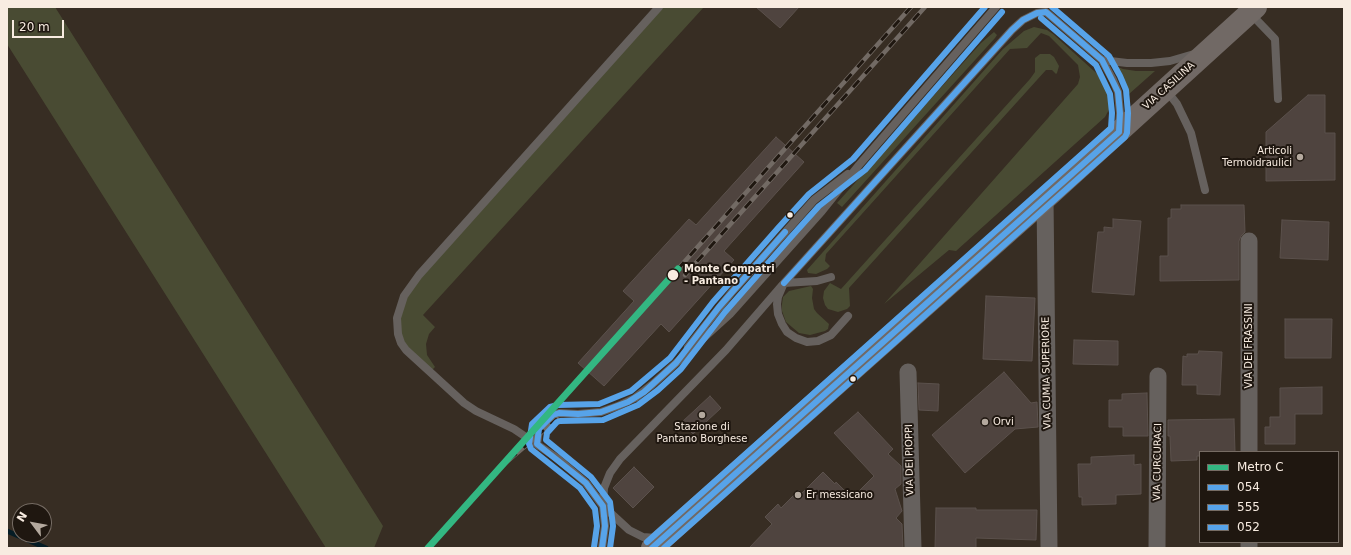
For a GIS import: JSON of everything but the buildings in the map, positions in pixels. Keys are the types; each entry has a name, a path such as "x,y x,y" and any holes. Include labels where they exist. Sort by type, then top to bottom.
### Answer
{"main road":[{"name":"VIA CASILINA","path":"658,542 1045,199 1252,10"}],"street":[{"name":"VIA CUMIA SUPERIORE","path":"1045,199 1049,548"},
{"name":"VIA DEI FRASSINI","path":"1249,241 1249,451"},
{"name":"VIA DEI PIOPPI","path":"908,372 913,548"},
{"name":"VIA CURCURACI","path":"1157,548 1158,376"}],"lane":[{"path":"658,542 635,534 622,525 603,506 586,483 537,444 514,429 476,411 464,402 412,357 401,343 398,334 397,318 407,292 419,274 659,7"},
{"path":"537,444 539,429 553,415 559,413 591,414 618,406 644,392 730,314 757,286 822,211 859,165 996,7"},
{"path":"1252,10 1275,39 1278,99"},
{"path":"602,548 605,526 603,494 606,480 622,456 726,350 784,283 1012,30 1023,20 1046,12 1102,60 1118,92 1120,113 1119,132"},
{"path":"1102,60 1127,63 1161,63 1210,49"},
{"path":"1165,90 1177,104 1191,133 1205,190"},
{"path":"676,363 723,302 810,205 859,165"},
{"path":"784,283 817,281 831,277"},
{"path":"784,283 778,297 778,314 787,332 796,338 807,342 818,341 831,335 848,316"}],"green space":[{"path":"7,7 55,7 383,526 374,548 326,548 7,44"},
{"path":"663,7 704,7 423,315 435,327 429,334 426,344 427,355 435,367 432,370 405,345 398,323 408,292"},
{"path":"1034,27 1047,30 1053,34 1104,80 1109,87 1112,96 1112,104 1105,117 956,251 949,250 884,304 1078,84 1080,77 1078,65 1049,36 1041,33 1027,48 1010,49 826,254 825,261 830,266 816,274 808,273 807,270 1003,49 1024,31"},
{"path":"994,32 997,35 995,38 842,207 837,203 981,43"},
{"path":"1040,54 1050,54 1054,57 1059,66 1057,73 1056,74 1052,70 1046,70 849,288 850,306 847,309 838,312 828,309 823,298 824,291 830,283 841,289 1030,79 1035,72 1035,58"},
{"path":"1110,64 1123,69 1155,71 1129,94"},
{"path":"811,286 813,289 812,298 814,309 829,324 828,329 825,331 810,335 799,333 786,322 782,311 782,304 783,297 789,291"}],"waterway":[{"path":"7,531 46,548"}],"railway":[{"path":"678,269 911,7"},
{"path":"685,275 925,7"},
{"path":"496,471 557,419"}],"metro line":[{"name":"C","path":"428,548 678,269"}],"transit line":[{"name":"052","path":"594,547 597,526 595,509 580,488 531,449 529,444 532,424 550,407 558,405 599,404 631,391 670,358 713,302 779,227 809,194 853,159 985,7"},
{"name":"555","path":"664,548 1125,137 1127,133 1128,113 1126,90 1109,56 1052,7"},
{"name":"555","path":"610,548 613,526 610,502 591,477 546,440 547,433 557,422 560,421 603,420 638,405 658,390 681,369 725,312 791,237 819,206 865,170 1002,12"},
{"name":"054","path":"652,548 1119,132 1120,113 1118,92 1102,60 1046,12 1037,13 1023,20 1012,30 784,283"},
{"name":"052","path":"647,542 1111,128 1112,113 1110,94 1096,65 1041,18"},
{"name":"054","path":"602,548 605,526 603,506 586,483 537,444 539,429 553,415 559,413 578,414 601,412 628,402 644,392 676,363 719,307 785,232"}],"place":[{"name":"Articoli Termoidraulici","path":"1300,157"},
{"name":"Monte Compatri - Pantano","path":"673,275"},
{"name":"Stazione di Pantano Borghese","path":"702,415"},
{"name":"Orvi","path":"985,422"},
{"name":"Er messicano","path":"798,495"}]}
